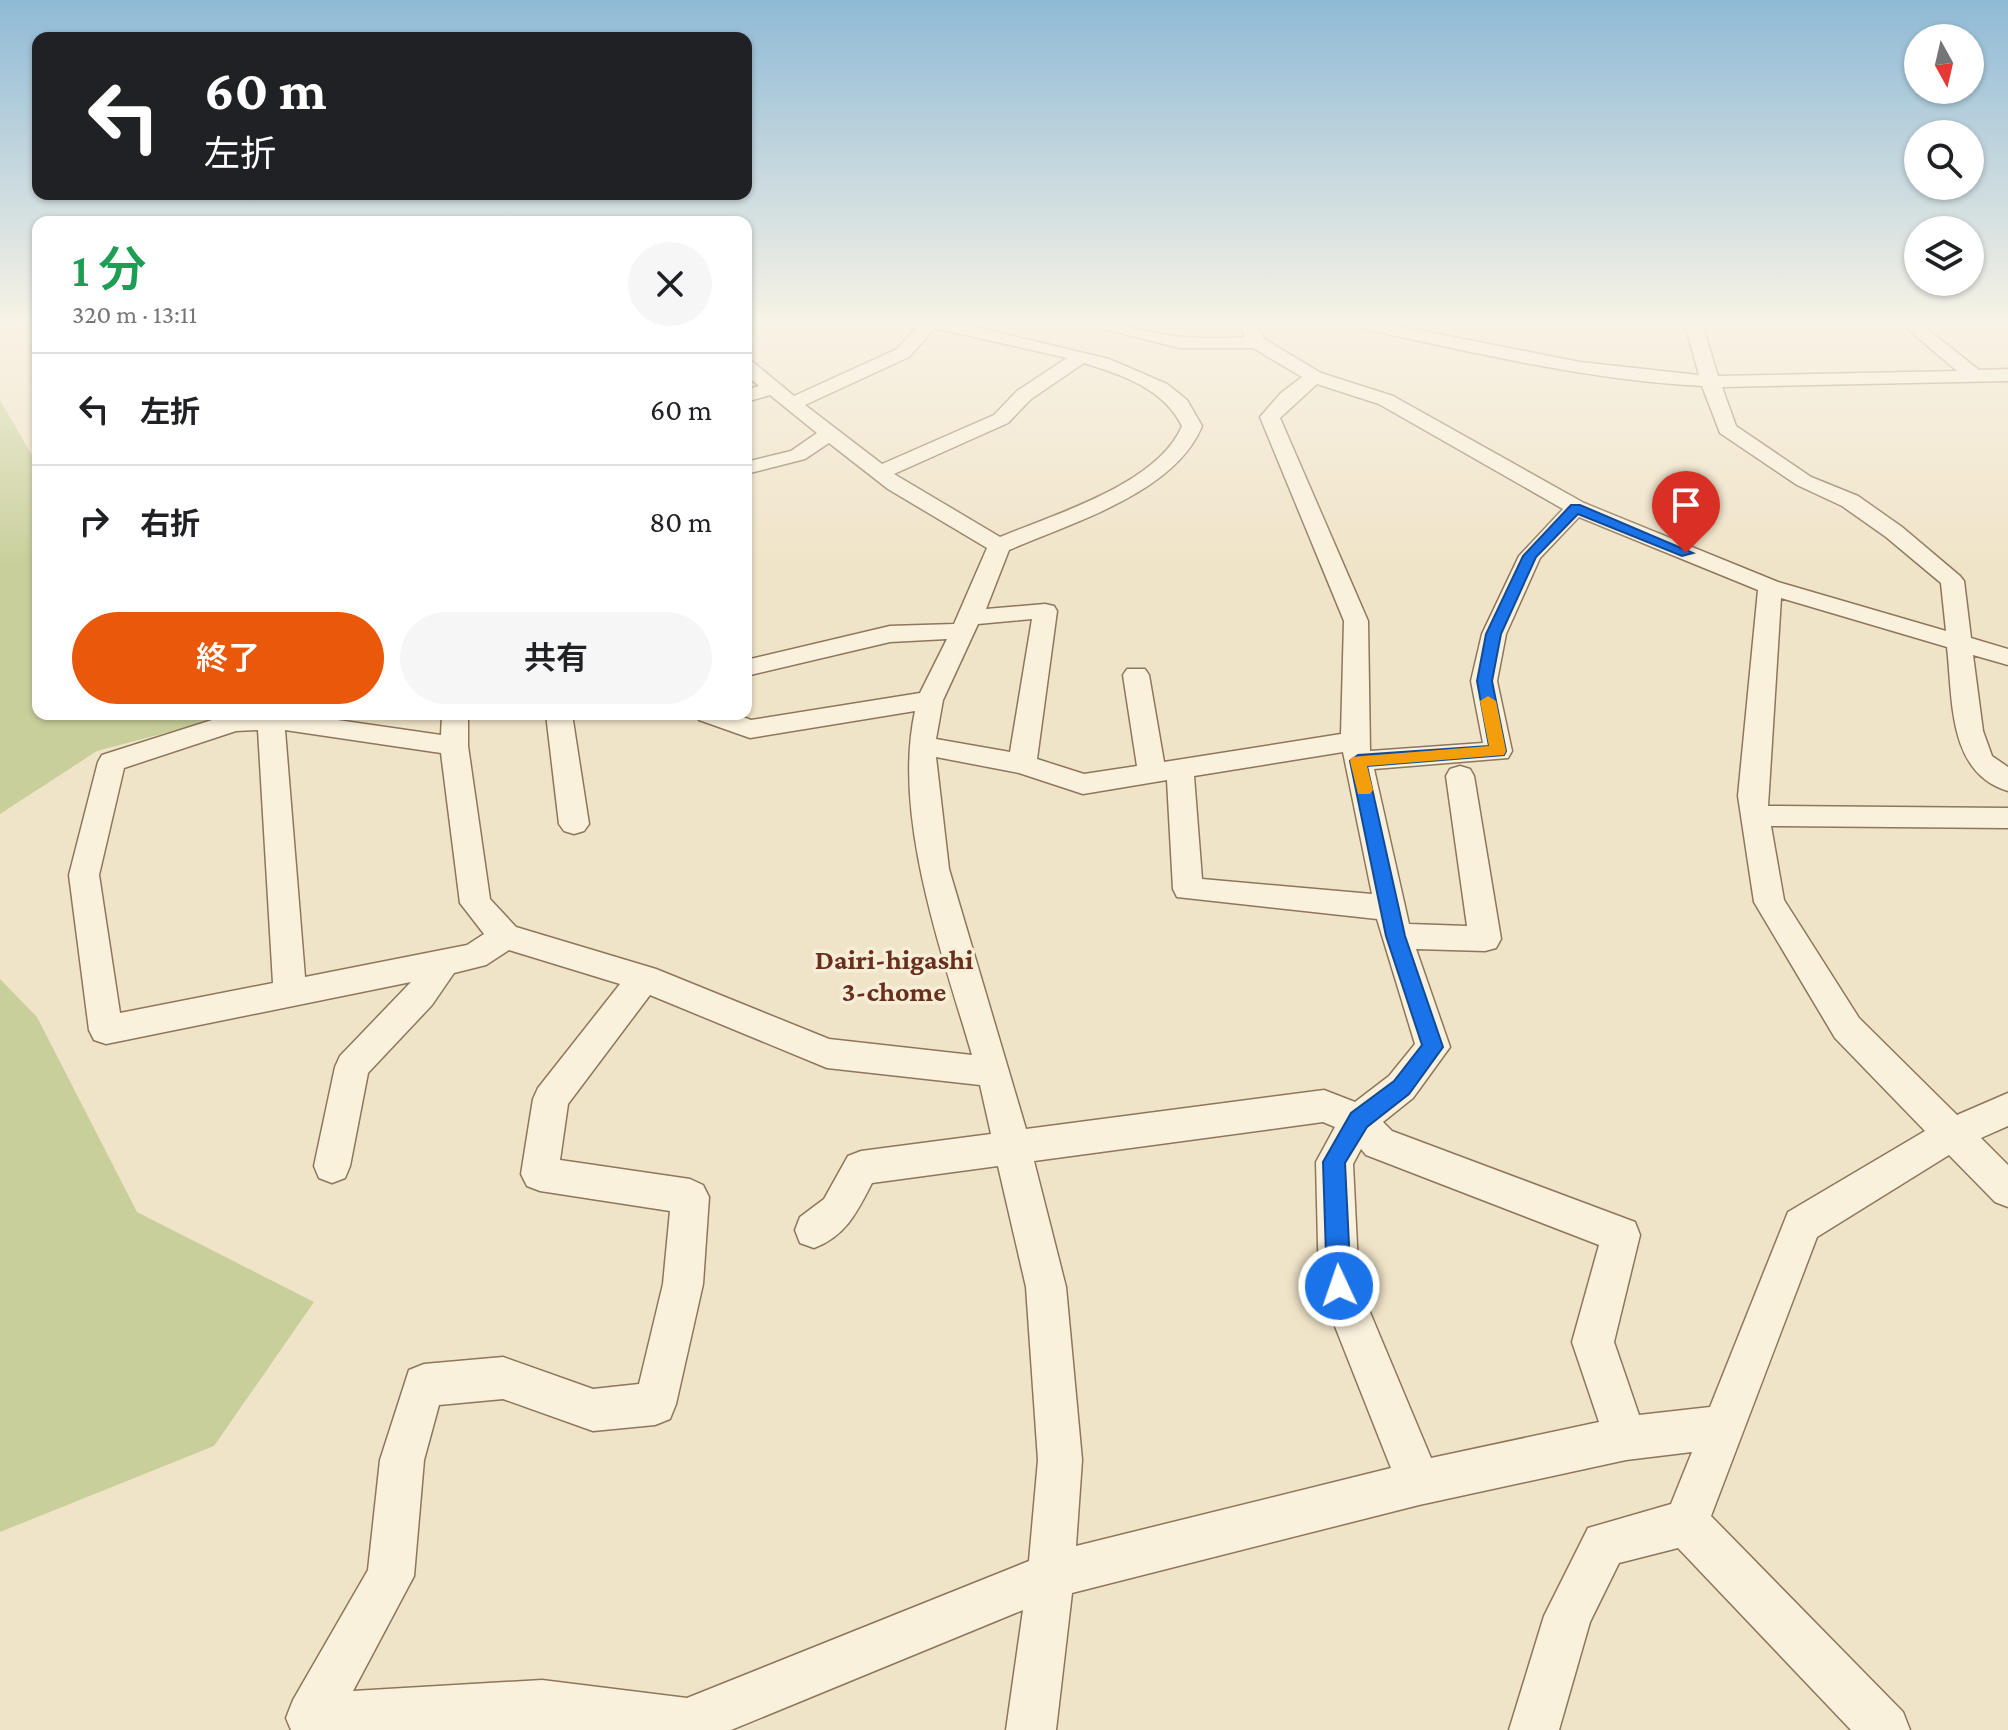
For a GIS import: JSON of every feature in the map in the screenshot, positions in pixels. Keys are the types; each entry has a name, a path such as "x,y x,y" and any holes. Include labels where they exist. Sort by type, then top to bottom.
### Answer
{"street":[{"path":"793,405 880,473 999,546"},
{"path":"880,473 1001,419 1015,405"},
{"path":"1031,1730 1051,1575 1060,1460 1046,1287 994,1072 934,869 921,745 930,700 999,546 1110,497 1172,459 1192,426 1181,405"},
{"path":"1281,405 1270,417 1356,621 1356,751 1393,922 1433,1047 1401,1087 1359,1120 1334,1162 1339,1286 1419,1483"},
{"path":"1394,405 1576,508 1770,587 2008,657"},
{"path":"1718,405 1727,429 1804,481 1850,501 1894,532 1952,581 1970,731 1980,761 2008,781"},
{"path":"752,466 798,455 830,433"},
{"path":"921,745 1022,764 1083,784 1166,771 1356,751 1498,751 1484,681 1494,634 1530,556 1576,508"},
{"path":"1770,587 1752,796 1769,902 1847,1028 2008,1190"},
{"path":"752,667 890,634 1045,611 1022,764"},
{"path":"1136,675 1166,771 1188,889 1485,939 1460,776"},
{"path":"725,720 750,729 930,700"},
{"path":"560,720 574,824"},
{"path":"271,721 290,993"},
{"path":"505,936 475,956 106,1030 84,875 112,762 234,722 454,730 475,903 505,936 644,978 827,1053 994,1072"},
{"path":"1755,816 2008,818"},
{"path":"332,1166 352,1067 420,995 444,962"},
{"path":"310,1724 391,1576 402,1460 424,1385 503,1378 593,1410 655,1404 683,1284 690,1197 540,1174 551,1099 644,978"},
{"path":"814,1230 837,1212 861,1168 1324,1106 1359,1120 1379,1143 1621,1235 1593,1342 1626,1438"},
{"path":"1686,1523 1802,1225 1954,1133 2008,1109"},
{"path":"310,1724 542,1705 687,1723 1051,1575 1419,1483 1626,1438 1723,1427"},
{"path":"1534,1730 1568,1616 1604,1544 1686,1523"},
{"path":"1686,1523 1885,1730"}],"green space":[{"path":"0,405 3,405 32,455 32,720 214,720 97,751 0,814"},
{"path":"0,979 37,1017 137,1212 314,1302 214,1446 0,1532"}],"slow traffic":[{"path":"1364,790 1358,761 1498,751 1488,701"}],"district":[{"name":"Dairi-higashi 3-chome","path":"894,975"}],"route":[{"path":"1339,1286 1334,1162 1359,1120 1401,1087 1433,1047 1396,936 1358,761 1498,751 1484,681 1494,634 1530,556 1576,508 1686,553"}]}
